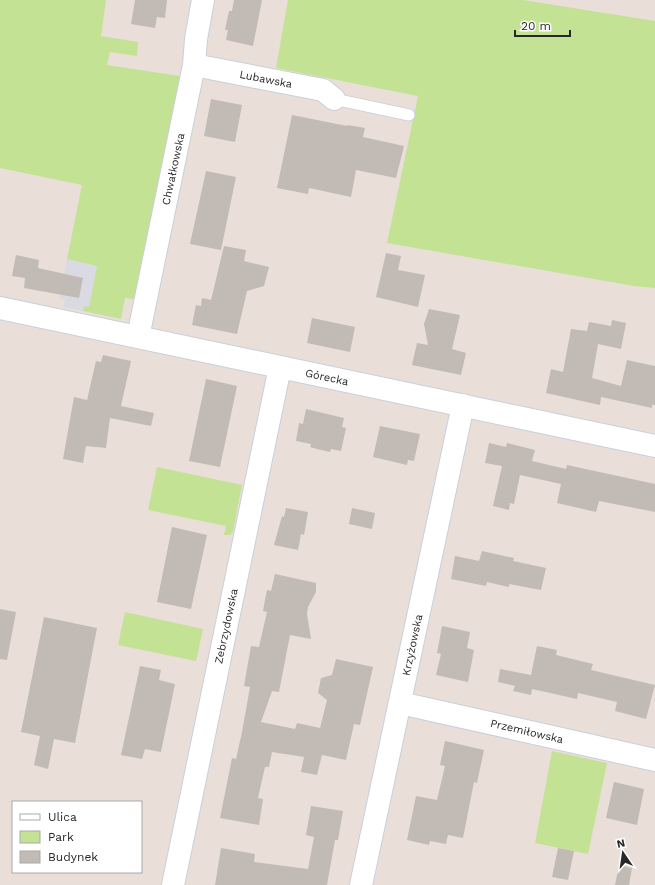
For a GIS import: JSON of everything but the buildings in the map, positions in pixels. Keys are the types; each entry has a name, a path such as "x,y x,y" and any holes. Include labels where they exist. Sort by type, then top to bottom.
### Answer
{"street":[{"name":"Chwałkowska","path":"138,338 194,65 196,39 203,0"},
{"name":"Lubawska","path":"194,65 323,90 334,99"},
{"name":"Górecka","path":"0,308 655,446"},
{"name":"Zebrzydowska","path":"173,885 280,367"},
{"name":"Krzyżowska","path":"361,885 463,405"},
{"name":"Przemiłowska","path":"400,703 655,760"}],"lane":[{"path":"334,99 409,115"}],"shaded area":[{"path":"67,259 97,266 89,307 84,306 83,311 63,307 65,300 59,298"}],"green space":[{"path":"0,0 106,0 101,36 138,42 137,56 110,52 107,65 186,77 139,300 125,298 121,319 83,311 84,306 89,307 97,266 67,259 82,185 0,168"},
{"path":"288,0 523,0 655,21 655,288 634,286 387,243 418,96 276,68"},
{"path":"157,467 242,485 233,531 230,535 224,535 226,526 148,510"},
{"path":"125,612 203,629 196,661 118,645"},
{"path":"552,751 607,763 588,854 535,843"}]}
